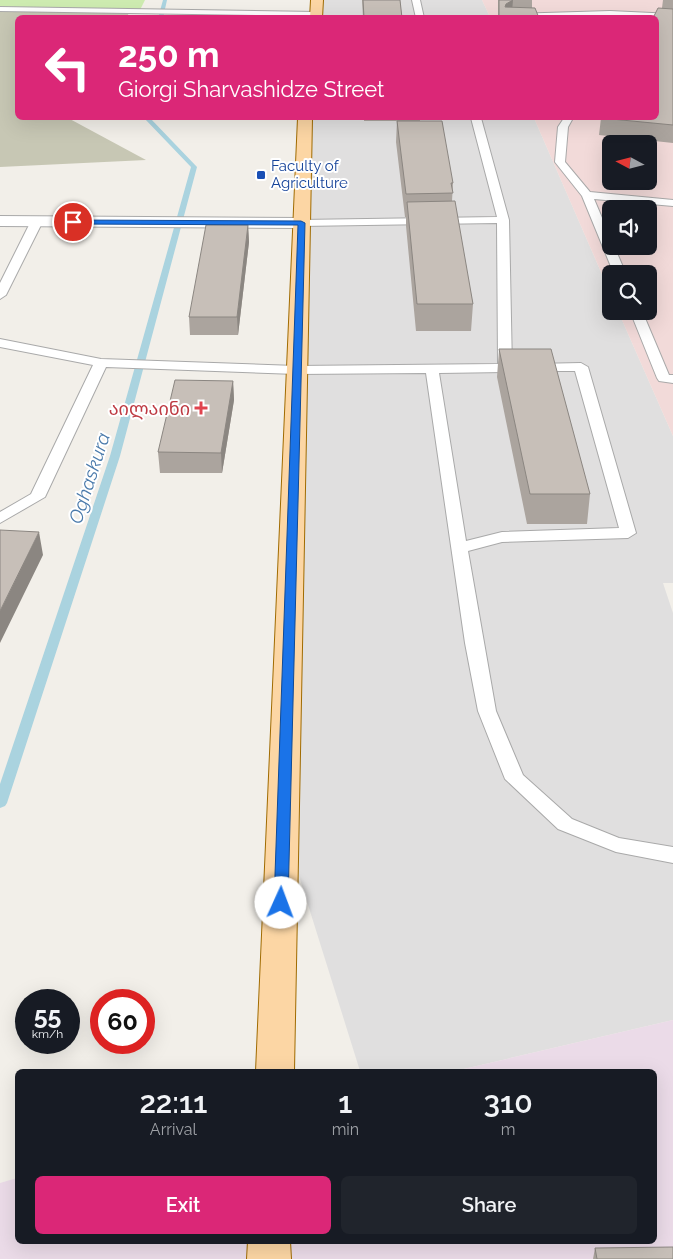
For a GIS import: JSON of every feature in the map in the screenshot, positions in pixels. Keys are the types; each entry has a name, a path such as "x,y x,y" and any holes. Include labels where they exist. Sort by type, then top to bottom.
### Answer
{"main road":[{"path":"317,0 317,15"},
{"path":"275,1069 305,120"},
{"path":"269,1259 270,1244"}],"street":[{"path":"659,18 673,18"},
{"path":"0,221 301,223"}],"lane":[{"path":"416,0 419,15"},
{"path":"0,8 275,15"},
{"path":"477,120 503,220 506,368"},
{"path":"567,120 563,127 560,162 587,195 616,265"},
{"path":"587,195 673,203"},
{"path":"301,223 503,220"},
{"path":"0,295 37,221"},
{"path":"640,320 664,378 673,379"},
{"path":"0,343 101,363 296,370 581,367 628,533 502,537 459,548"},
{"path":"0,518 37,497 101,363"},
{"path":"432,369 459,548 487,711 515,779 565,824 616,845 673,855"}],"shaded area":[{"path":"0,0 135,0 128,15 15,15 15,120 72,120 146,160 0,167"},
{"path":"317,0 482,0 489,15 316,15"},
{"path":"482,0 673,0 673,436 622,320 657,320 657,265 602,265 602,274 535,120 659,120 659,15 489,15"},
{"path":"309,120 535,120 602,274 602,320 622,320 673,436 673,583 663,583 673,613 673,1020 464,1069 359,1069 284,828 301,223"},
{"path":"673,1020 673,1259 0,1259 0,1183 15,1179 15,1244 657,1244 657,1069 464,1069"}],"green space":[{"path":"0,0 145,0 139,12 0,9"}],"building":[{"path":"363,0 400,0 402,15 364,15"},
{"path":"499,0 513,0 506,4 505,7 535,8 538,15 499,15"},
{"path":"658,8 673,9 673,125 622,120 659,120 659,15 654,15"},
{"path":"397,121 442,121 453,183 451,183 453,193 406,194"},
{"path":"455,201 473,304 417,304 407,202"},
{"path":"206,225 248,225 237,317 189,317"},
{"path":"499,349 551,349 590,494 530,494"},
{"path":"175,380 233,381 221,453 158,452"},
{"path":"0,530 39,532 0,611"},
{"path":"673,1247 673,1259 597,1259 595,1248"}],"waterway":[{"name":"Oghaskura","path":"161,15 165,0"},
{"name":"Oghaskura","path":"0,803 115,456 194,167 149,120"}],"place":[{"name":"Faculty of Agriculture","path":"261,175"},
{"name":"აილაინი","path":"201,408"}],"route":[{"path":"73,222 301,223 281,903"}]}
